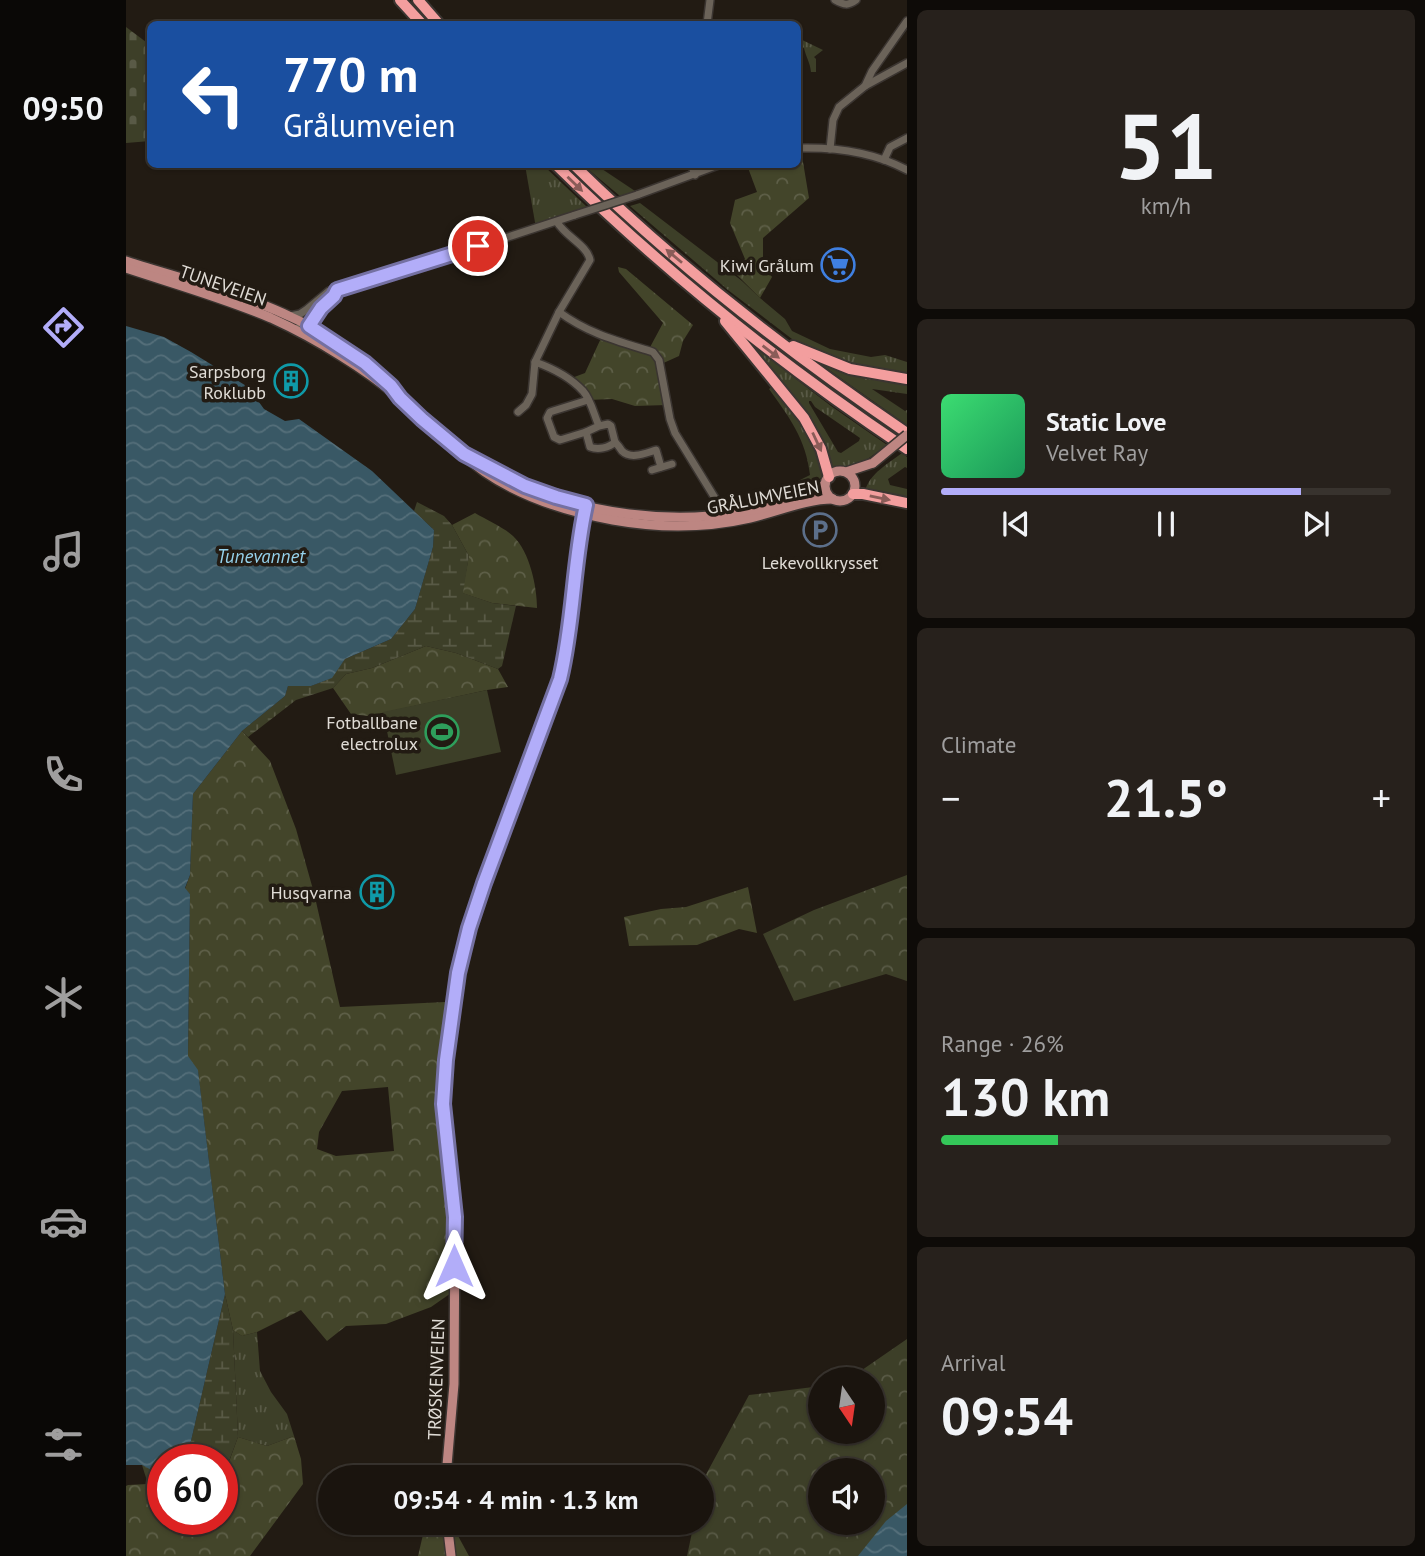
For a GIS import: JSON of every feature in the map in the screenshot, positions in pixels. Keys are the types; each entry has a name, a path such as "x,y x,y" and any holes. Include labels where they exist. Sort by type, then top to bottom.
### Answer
{"highway":[{"path":"400,0 419,21"},
{"path":"418,0 436,21"},
{"path":"559,168 631,236 717,310 822,390 907,449"},
{"path":"577,168 668,251 776,339 907,434"},
{"path":"717,310 804,418 817,440 827,480"},
{"path":"776,339 850,369 907,379"},
{"path":"854,488 863,494 907,503"}],"main road":[{"name":"TUNEVEIEN","path":"126,261 245,299 309,326"},
{"name":"TUNEVEIEN","path":"126,268 247,309 295,329"},
{"name":"GRÅLUMVEIEN","path":"309,326 365,363 391,386 400,398"},
{"name":"GRÅLUMVEIEN","path":"295,329 360,368 400,398 485,472 522,492 565,509 665,517 724,515 800,498 814,492 827,480"},
{"path":"873,463 846,472 838,471 827,480 826,493 833,499 842,501 850,498 854,488 873,463 907,434"},
{"path":"846,472 850,475 854,488"},
{"name":"GRÅLUMVEIEN","path":"585,509 645,524 699,525 734,522 833,499"},
{"name":"TRØSKENVEIEN","path":"447,1465 454,1384 455,1217 443,1104 450,1022 458,973 476,905 560,679 585,509"},
{"path":"449,1535 451,1556"}],"street":[{"path":"707,21 710,0"},
{"path":"835,0 844,4 856,0"},
{"path":"864,86 907,21"},
{"path":"830,149 833,120 839,107 864,86 907,63"},
{"path":"884,160 890,147 907,138"},
{"path":"801,148 852,151 907,170"},
{"path":"693,168 695,174"},
{"path":"290,316 300,314 329,290 337,290 557,222 711,168"},
{"path":"518,412 532,394 535,362 559,312 590,260 587,250 572,239 557,222"},
{"path":"295,329 309,326 337,290"},
{"path":"559,312 593,333 657,355 675,433 724,515 734,522"},
{"path":"535,362 553,369 583,391 599,426"},
{"path":"588,400 550,412 547,418 554,437 560,440 608,424 623,453 637,456 656,450 661,467"},
{"path":"586,432 590,447 596,450 611,446 615,442"},
{"path":"652,470 672,464"}],"green space":[{"path":"126,27 147,43 147,141 126,143"},
{"path":"801,39 823,50 814,57 816,72 811,72 804,48 801,48"},
{"path":"802,156 809,198 763,238 763,264 772,277 760,298 735,273 745,259 730,223 735,200 757,192 748,168 801,168"},
{"path":"526,168 546,168 587,207 575,215 536,228"},
{"path":"587,168 600,168 635,191 620,196"},
{"path":"640,203 742,281 785,319 792,331 830,349 871,357 885,355 907,362 907,376 861,368 814,352 792,339 728,290 630,206"},
{"path":"618,267 626,269 693,325 683,341 679,356 659,365 667,405 635,406 612,399 588,400 569,379 585,373 602,336 648,351 663,323 619,272"},
{"path":"748,342 887,445 862,463 848,468 832,469","holes":["811,401 815,407 860,438 859,441 841,453 838,452 809,403"]},
{"path":"812,358 907,382 907,394 872,389 907,410 907,425"},
{"path":"773,386 810,439 822,477 788,492 786,487 810,475 801,439 769,389"},
{"path":"902,453 907,457 907,468 888,479 890,485 907,489 907,501 865,491 875,474"},
{"path":"417,502 444,516 469,556 463,593 492,603 516,606 502,666 498,669 456,653 426,646 372,668 346,674 333,688 296,700 248,737 242,731 285,696 288,686 311,686 331,678 345,659 391,639 415,609 433,547 434,530 414,511"},
{"path":"475,513 505,530 519,543 531,570 537,608 492,603 462,593 469,556 452,525"},
{"path":"426,646 456,653 498,669 508,687 368,716 351,714 333,688 346,674 372,668"},
{"name":"Fotballbane electrolux","path":"487,690 501,752 396,775 383,712"},
{"path":"242,731 270,761 296,829 314,893 340,1007 445,1002 447,1005 439,1076 439,1102 455,1217 454,1291 431,1307 386,1324 346,1326 327,1341 301,1310 257,1332 242,1336 233,1330 225,1294 198,1071 188,1057 190,894 185,889 190,875 193,794","holes":["388,1087 394,1151 336,1156 317,1149 319,1132 342,1091"]},
{"path":"907,875 907,981 886,974 794,1001 763,934 814,910"},
{"path":"748,887 757,933 739,929 697,945 629,946 624,917 686,907"},
{"path":"225,1294 233,1330 238,1437 235,1444 189,1444"},
{"path":"233,1330 242,1336 257,1332 260,1371 287,1414 294,1436 267,1446 238,1437"},
{"path":"907,1339 907,1556 687,1556 691,1535 714,1535 714,1465 711,1465 749,1395 808,1388 808,1444 886,1444 886,1367 866,1367"},
{"path":"294,1436 301,1459 303,1484 250,1556 126,1556 126,1486 147,1484 147,1535 238,1535 238,1444 235,1444 238,1437 267,1446"},
{"path":"142,1465 147,1467 147,1481"},
{"path":"423,1535 458,1535 469,1556 418,1556"}],"water":[{"name":"Tunevannet","path":"126,326 164,337 191,352 248,387 264,409 285,421 299,419 372,471 434,530 433,547 415,609 391,639 345,659 332,678 311,686 288,686 285,696 242,731 193,794 190,875 185,888 190,894 188,1056 198,1070 225,1294 189,1444 147,1444 147,1468 126,1465"},
{"path":"907,1504 907,1556 858,1556 875,1535 885,1535 886,1521"}],"place":[{"name":"Kiwi Grålum","path":"838,265"},
{"name":"Sarpsborg Roklubb","path":"291,381"},
{"name":"Lekevollkrysset","path":"820,530"},
{"name":"Fotballbane electrolux","path":"442,732"},
{"name":"Husqvarna","path":"377,892"}],"route":[{"path":"454,1266 455,1217 443,1104 450,1022 458,973 484,883 560,679 567,647 586,505 525,486 464,454 422,419 365,363 309,326 337,290 478,246"}]}
